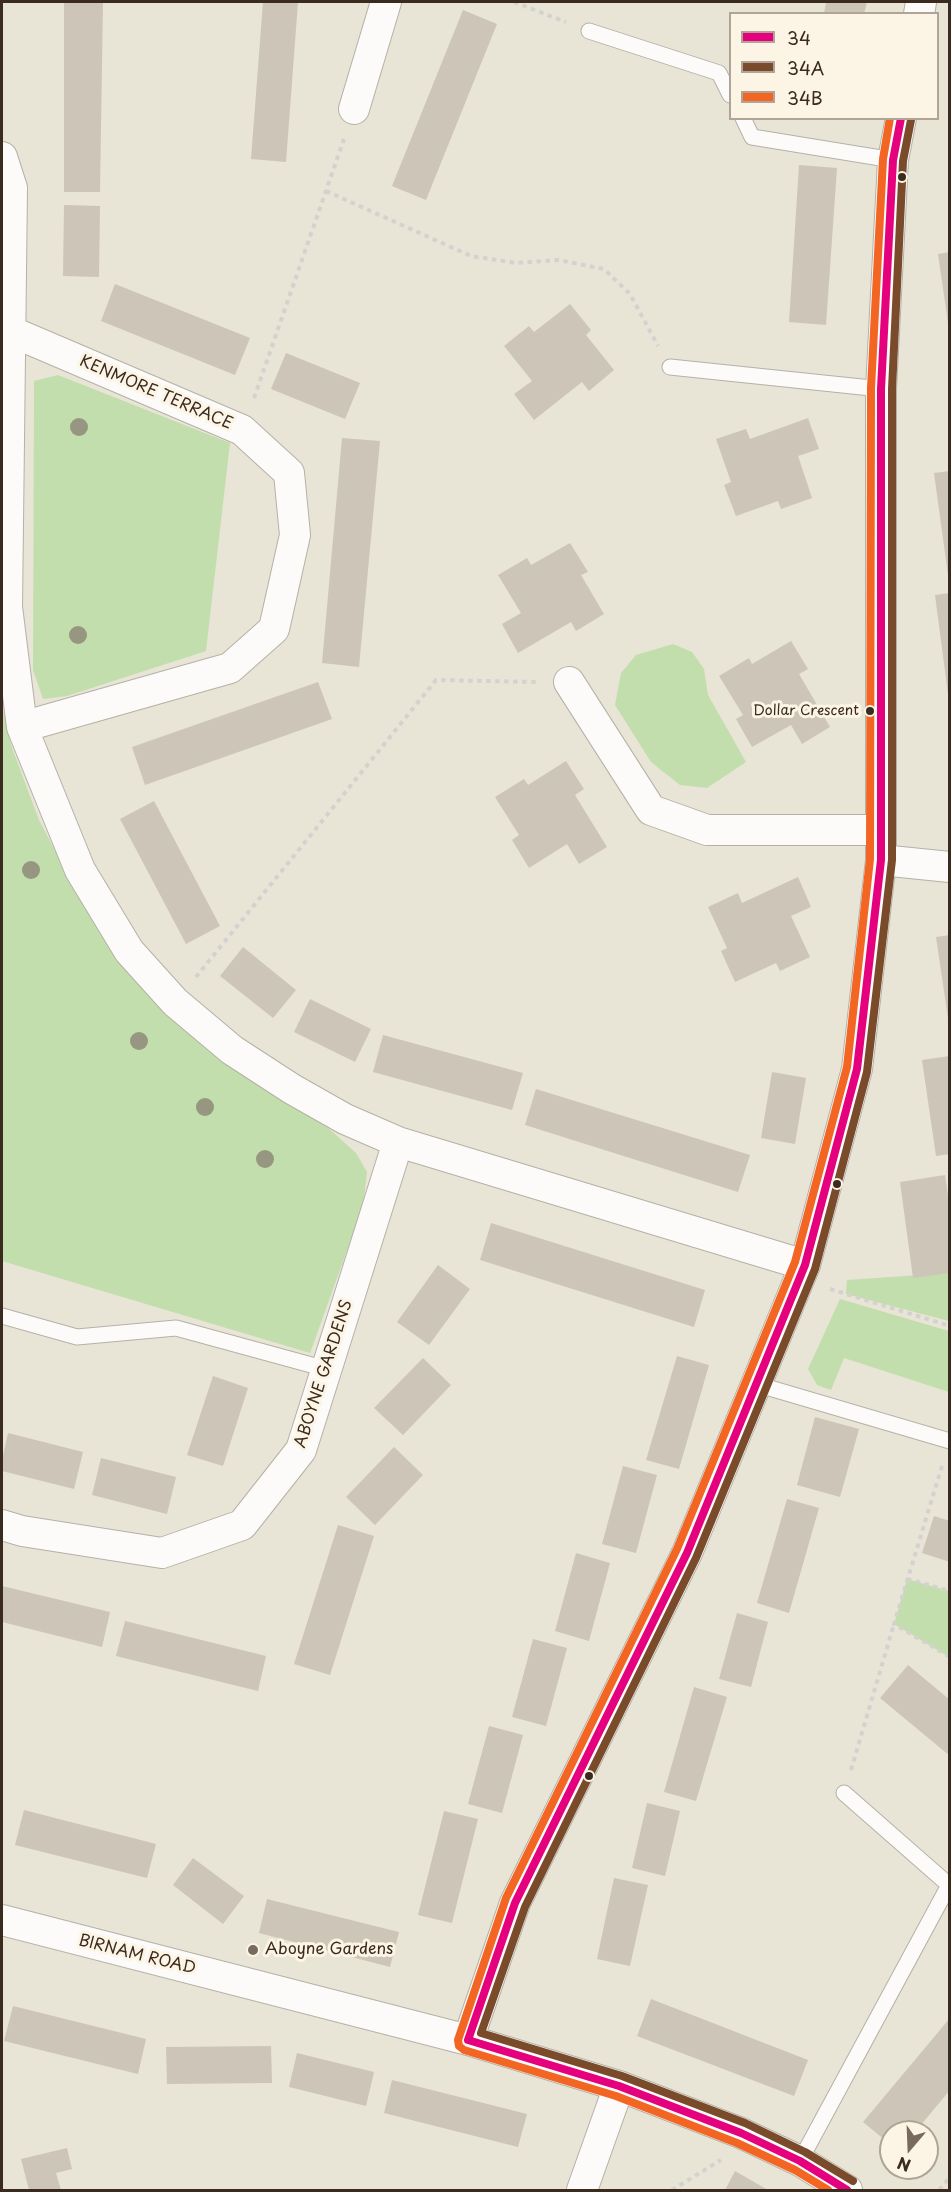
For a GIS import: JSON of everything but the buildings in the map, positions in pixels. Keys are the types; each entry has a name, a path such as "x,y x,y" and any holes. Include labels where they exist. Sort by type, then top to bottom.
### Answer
{"street":[{"path":"354,109 386,2"},
{"path":"468,2040 515,1903 687,1553 802,1272 857,1069 881,860 881,389 893,160 901,120"},
{"path":"2,156 12,188 8,607 22,727 80,870 129,951 175,1002 232,1050 336,1114 398,1142 802,1272"},
{"name":"KENMORE TERRACE","path":"10,331 242,430 289,473 295,535 274,628 230,668 22,727"},
{"path":"569,682 651,810 707,830 880,830"},
{"path":"881,860 950,867"},
{"name":"ABOYNE GARDENS","path":"2,1525 22,1531 162,1553 242,1525 301,1450 398,1142"},
{"name":"BIRNAM ROAD","path":"2,1920 468,2040 619,2086 755,2139 800,2161 847,2190"},
{"path":"582,2190 619,2086"}],"lane":[{"path":"589,31 719,73 729,93"},
{"path":"743,120 752,137 893,160"},
{"path":"670,367 881,389"},
{"path":"2,1316 77,1337 176,1328 326,1369"},
{"path":"756,1384 949,1441"},
{"path":"800,2161 949,1886 844,1792"}],"path":[{"path":"514,2 589,31"},
{"path":"242,430 354,109"},
{"path":"326,191 471,256 516,263 558,260 604,269 630,294 670,367"},
{"path":"200,972 436,680 569,682"},
{"path":"802,1272 950,1326"},
{"path":"844,1792 949,1441"},
{"path":"907,1579 950,1591"},
{"path":"894,1624 950,1657"},
{"path":"672,2190 755,2139"},
{"path":"939,2190 950,2177"}],"green space":[{"path":"58,375 230,443 206,651 67,696 43,699 33,670 34,381"},
{"path":"673,644 692,652 704,669 708,695 746,762 707,788 680,785 651,762 615,705 621,673 636,655"},
{"path":"2,706 12,748 39,820 87,911 356,1153 367,1172 363,1206 310,1353 2,1261"},
{"path":"949,1273 949,1321 846,1294 847,1280"},
{"path":"840,1299 949,1331 949,1392 844,1358 831,1390 817,1385 808,1369"},
{"path":"907,1579 949,1591 949,1657 894,1624"}],"transit line":[{"name":"34B","path":"828,2190 795,2170 737,2143 616,2096 464,2050 459,2046 458,2040 506,1898 677,1549 795,1262 847,1067 870,859 871,388 883,159 890,120"},
{"name":"34","path":"847,2190 800,2161 741,2133 619,2086 468,2040 515,1903 687,1553 805,1265 857,1069 881,860 881,389 893,160 901,120"},
{"name":"34A","path":"853,2181 805,2152 745,2123 622,2076 481,2033 525,1907 696,1558 815,1269 867,1072 892,860 892,389 903,161 911,120"}],"place":[{"name":"Dollar Crescent","path":"870,711"},
{"name":"Aboyne Gardens","path":"253,1950"}]}
